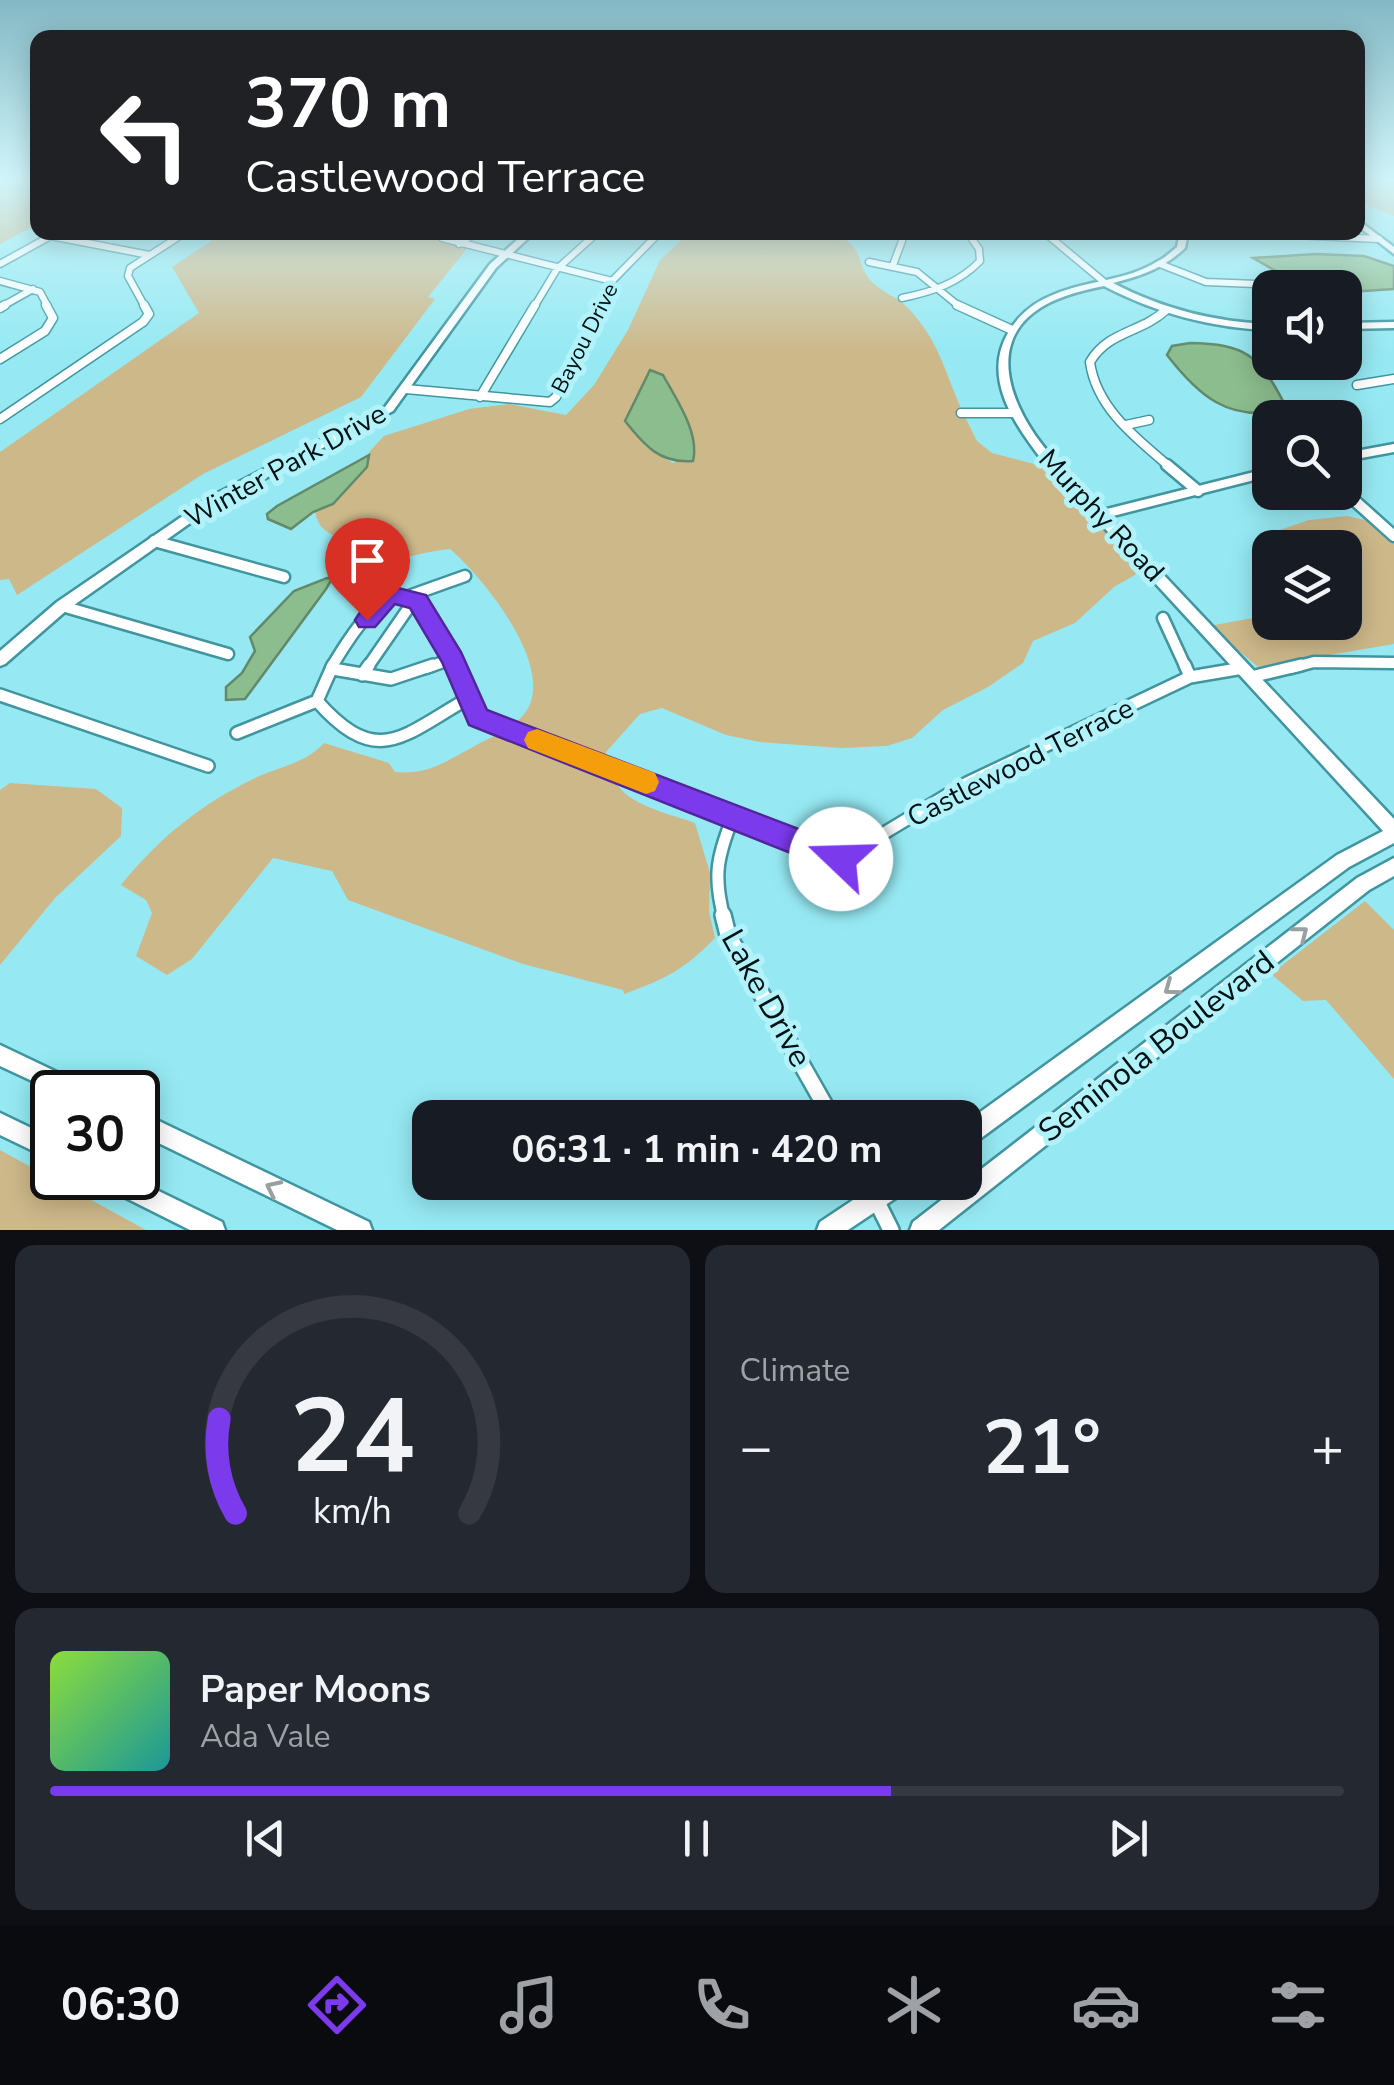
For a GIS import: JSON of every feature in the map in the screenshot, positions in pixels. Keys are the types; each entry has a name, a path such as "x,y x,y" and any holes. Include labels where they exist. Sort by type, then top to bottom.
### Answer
{"main road":[{"path":"0,1055 31,1070"},
{"path":"154,1200 214,1230"}],"street":[{"path":"1375,235 1394,251"},
{"path":"1365,238 1379,239"},
{"path":"0,264 43,240"},
{"path":"81,240 150,255"},
{"path":"0,419 147,318 148,310 128,276 130,268 173,240"},
{"path":"447,240 612,281"},
{"path":"458,244 465,240"},
{"name":"Winter Park Drive","path":"0,660 62,606 235,488 378,416 406,390 503,256 522,240"},
{"path":"406,390 480,397 557,269 589,240"},
{"name":"Bayou Drive","path":"480,397 550,402 556,397 612,281 652,240"},
{"path":"902,298 938,289 966,274 980,262 973,240"},
{"path":"1054,240 1104,282 1166,310 1223,324 1252,325"},
{"path":"869,262 918,272 966,312 1012,330 1035,305 1160,264 1181,248 1182,240"},
{"path":"892,265 902,241"},
{"path":"1160,264 1219,284 1252,284"},
{"path":"0,281 34,288 44,296 53,322 0,359"},
{"path":"0,308 34,288"},
{"path":"1166,310 1148,325 1107,341 1090,356 1088,374 1106,407 1198,490"},
{"path":"1362,326 1394,326"},
{"name":"Murphy Road","path":"1012,330 1002,362 1016,413 1046,457 1394,833"},
{"path":"1357,385 1394,380"},
{"path":"961,413 1016,413"},
{"path":"1126,425 1148,420"},
{"path":"1362,454 1394,448"},
{"path":"1102,515 1252,476"},
{"path":"1362,507 1394,536"},
{"path":"154,541 284,577"},
{"path":"237,732 317,701 333,669 384,598 390,595 410,599 464,576"},
{"path":"362,676 410,599"},
{"name":"Castlewood Terrace","path":"410,599 452,659 478,717 841,859 967,782 1190,677"},
{"path":"62,606 228,654"},
{"path":"1163,618 1190,677 1314,662 1394,663"},
{"path":"333,669 362,676 406,677 452,659"},
{"path":"0,696 208,766"},
{"path":"317,701 338,726 356,738 378,743 391,742 470,698"},
{"name":"Lake Drive","path":"732,817 720,850 715,884 728,935 822,1100"},
{"name":"Seminola Boulevard","path":"982,1124 1343,861 1394,833"},
{"name":"Seminola Boulevard","path":"921,1230 1358,888 1394,867"},
{"path":"0,1124 30,1138"},
{"path":"160,1133 361,1230"},
{"path":"828,1230 861,1200"},
{"path":"876,1200 892,1230"}],"shaded area":[{"path":"0,235 16,235 0,244"},
{"path":"212,240 444,240 469,246 428,297 435,299 361,397 203,474 17,595 9,579 0,580 0,452 199,313 172,267"},
{"path":"681,240 847,240 857,251 871,281 904,304 927,333 962,410 957,411 958,415 964,415 977,441 992,453 1053,469 1140,572 1114,587 1075,623 1033,641 1023,663 943,710 912,738 887,746 841,748 760,742 726,735 662,708 640,714 606,752 609,769 624,793 636,801 695,823 710,873 709,912 715,938 683,966 638,989 624,994 623,990 523,964 348,900 332,871 273,858 192,959 167,975 136,956 152,913 146,900 121,885 166,837 217,799 300,760 324,743 389,763 395,772 427,769 501,732 525,713 533,694 532,673 524,649 497,602 464,562 450,549 392,559 366,557 343,538 324,529 315,511 333,504 367,467 369,452 384,436 469,409 509,404 566,415 594,385 628,330 660,260","holes":["650,370 663,375 683,412 696,450 673,463 646,447 625,421"]},
{"path":"1364,256 1394,266 1394,289 1362,291 1362,270 1274,270 1253,258"},
{"path":"1209,344 1248,355 1252,358 1252,380 1270,380 1282,400 1252,400 1252,412 1215,402 1190,382 1167,355 1172,346"},
{"path":"650,370 663,375 686,416 693,439 693,461 662,456 646,445 625,421"},
{"path":"369,455 367,467 333,504 313,512 291,529 268,519 267,514 277,506"},
{"path":"1347,516 1365,520 1394,541 1394,644 1258,667 1239,651 1234,653 1209,626 1252,618 1252,640 1362,640 1362,530 1280,530 1309,520"},
{"path":"332,579 326,589 245,699 226,700 226,687 242,673 255,651 250,637 294,591"},
{"path":"10,783 96,789 122,808 121,836 55,898 0,965 0,790"},
{"path":"1365,901 1394,930 1394,1079 1326,1000 1303,1001 1271,974"},
{"path":"0,1150 30,1166 30,1200 91,1200 146,1230 0,1230"}],"slow traffic":[{"path":"537,740 646,782"}],"route":[{"path":"367,620 390,595 418,602 452,659 478,717 841,859"}]}
